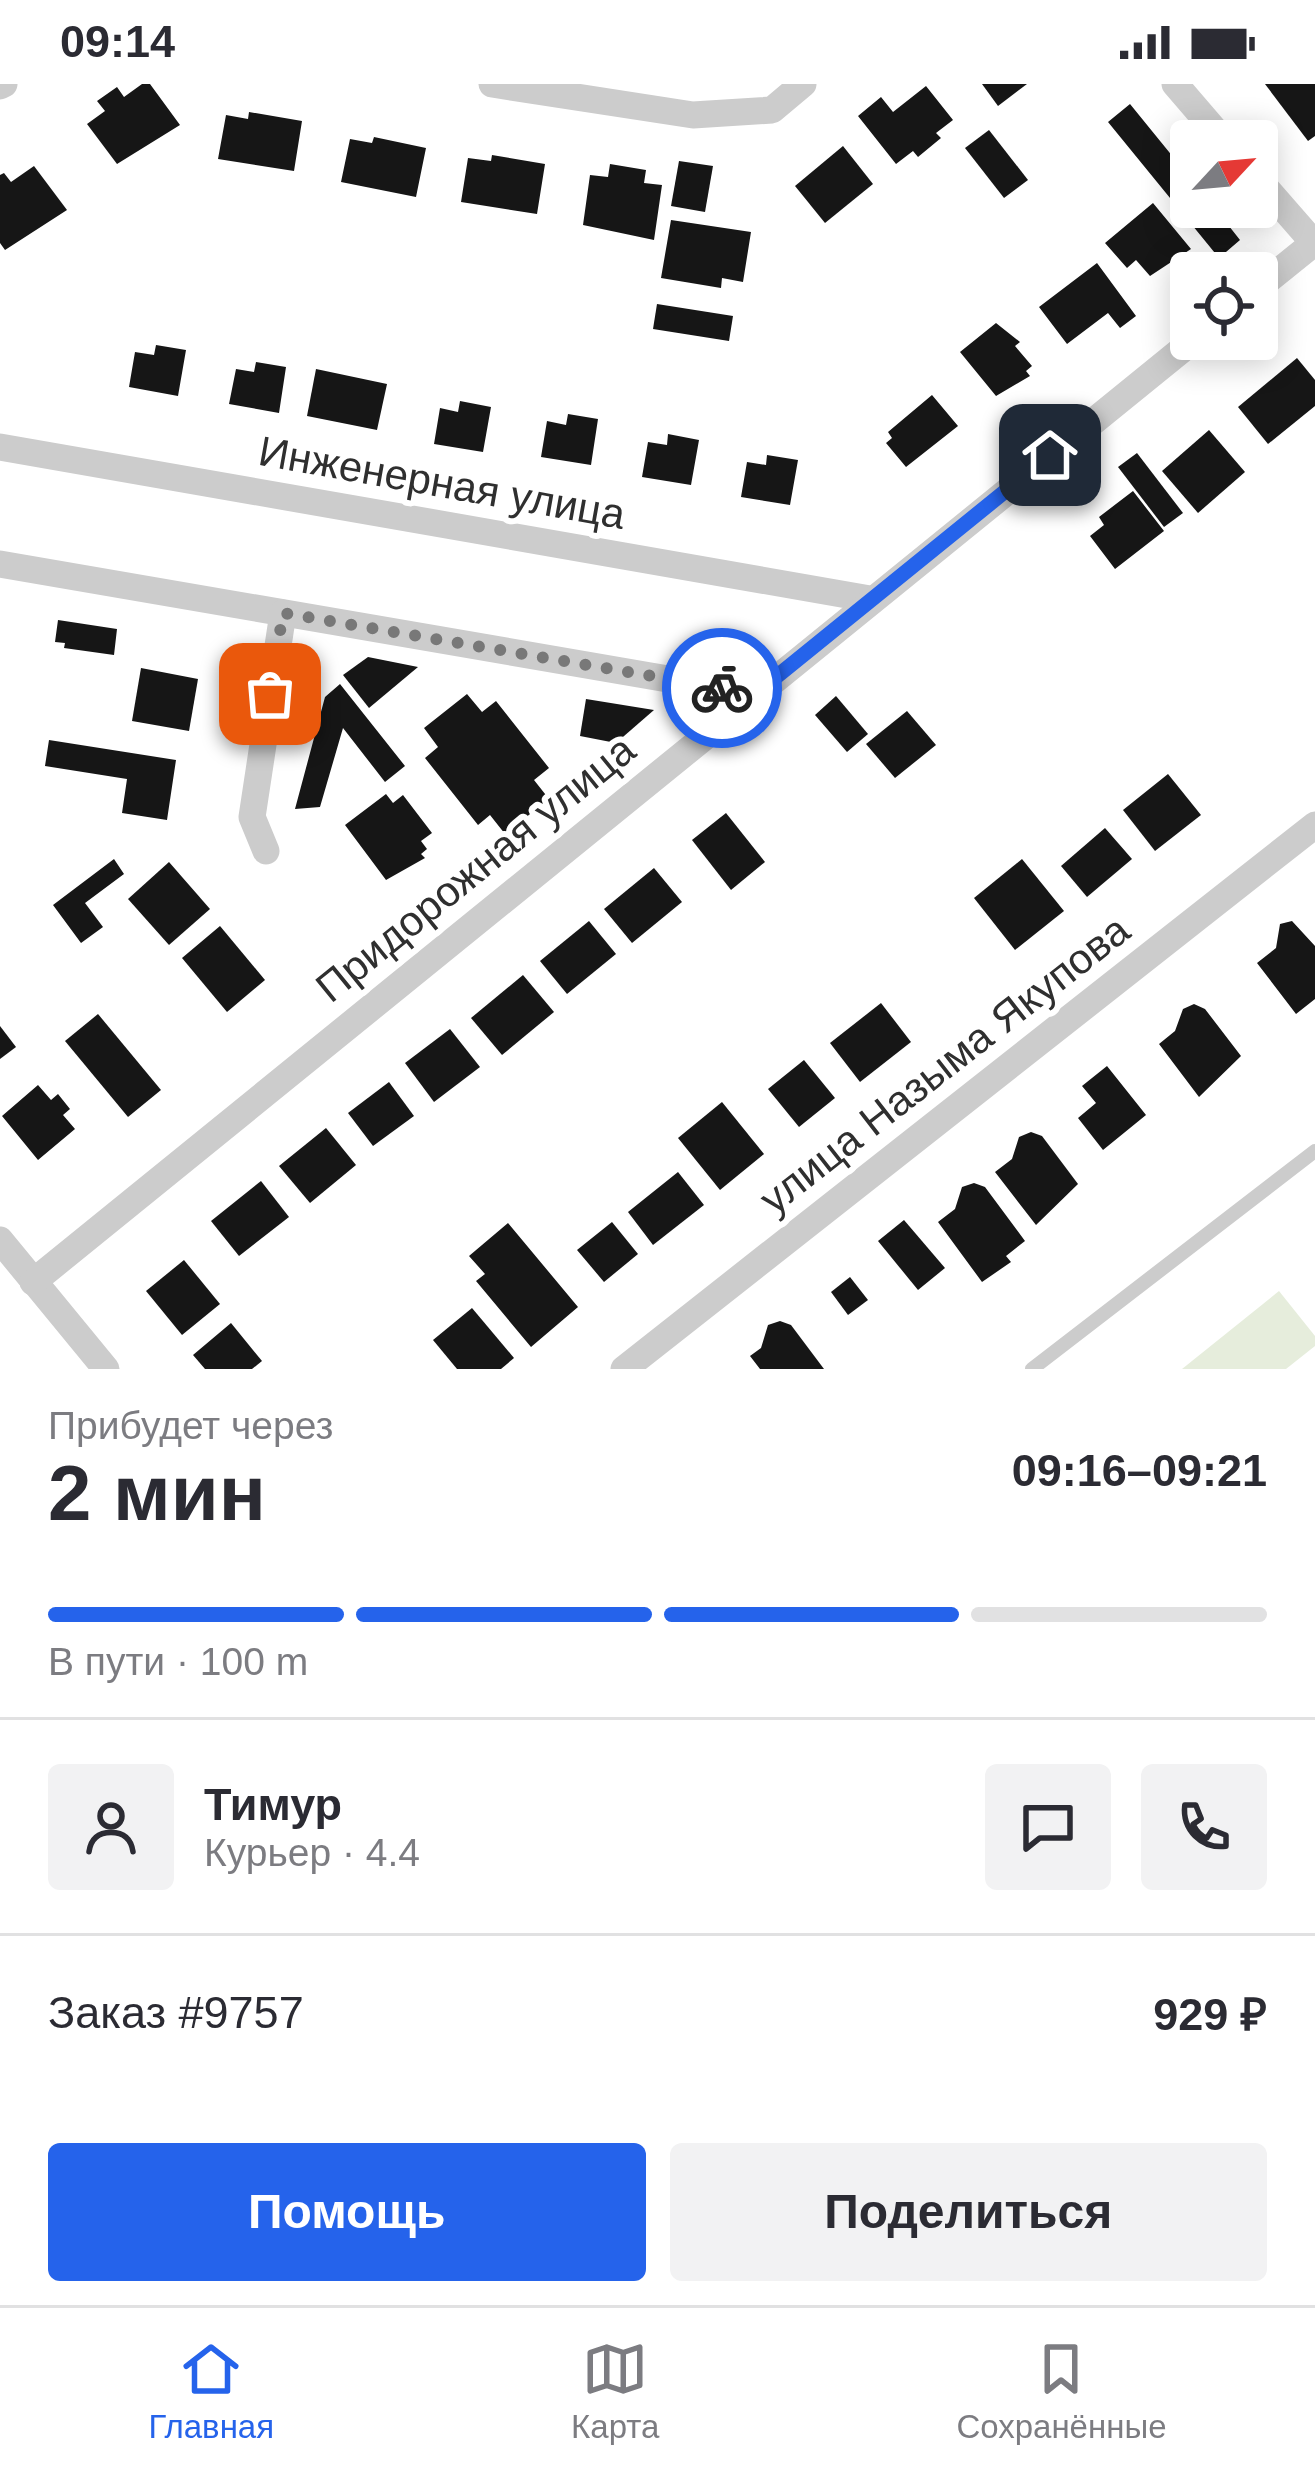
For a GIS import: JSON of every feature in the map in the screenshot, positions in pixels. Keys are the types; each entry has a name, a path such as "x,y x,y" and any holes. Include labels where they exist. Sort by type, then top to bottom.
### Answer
{"street":[{"path":"492,84 693,115 772,110 803,84"},
{"path":"1174,84 1206,120"},
{"path":"1278,209 1310,255 1278,276"},
{"name":"Придорожная улица","path":"33,1282 1170,359"},
{"name":"Инженерная улица","path":"0,447 870,599"},
{"path":"0,564 755,694"},
{"path":"266,851 252,817 283,613"},
{"name":"улица Назыма Якупова","path":"624,1369 1315,825"},
{"path":"0,1240 106,1369"}],"lane":[{"path":"1032,1369 1315,1151"}],"green space":[{"path":"1279,1291 1315,1336 1315,1346 1286,1369 1182,1369"}],"building":[{"path":"150,84 180,125 117,164 87,124 105,111 97,101 117,87 124,97"},
{"path":"982,84 1027,84 998,106"},
{"path":"1265,84 1315,84 1315,136 1308,141"},
{"path":"926,86 953,120 936,133 941,138 918,157 913,151 896,164 858,116 881,97 893,112"},
{"path":"1130,104 1170,153 1170,198 1108,122"},
{"path":"249,112 302,121 294,171 218,159 226,115 248,119"},
{"path":"989,130 1028,180 1004,198 965,148"},
{"path":"374,137 426,148 416,197 341,182 350,139 372,143"},
{"path":"843,146 873,184 825,223 795,186"},
{"path":"492,155 545,164 537,214 461,202 468,158 491,161"},
{"path":"679,161 713,166 705,212 671,206"},
{"path":"610,164 646,170 644,183 662,185 654,240 583,225 590,175 608,177"},
{"path":"34,166 67,210 5,250 0,243 0,175 4,173 11,182"},
{"path":"1153,203 1191,249 1170,252 1170,263 1150,276 1136,260 1127,268 1105,243"},
{"path":"671,220 751,232 743,282 722,278 721,288 661,278"},
{"path":"1195,228 1231,228 1240,240 1226,252 1214,252"},
{"path":"1097,263 1136,316 1120,328 1108,313 1067,344 1039,307"},
{"path":"657,304 733,316 729,341 653,329"},
{"path":"996,323 1020,342 1015,346 1032,366 1026,371 1030,376 996,396 960,352"},
{"path":"156,345 186,350 178,396 129,387 135,352 154,355"},
{"path":"1297,358 1315,380 1315,406 1268,444 1238,407"},
{"path":"256,362 286,367 279,413 229,404 236,369 254,372"},
{"path":"316,369 387,384 377,430 307,416"},
{"path":"932,395 958,426 906,467 886,443 892,438 888,432"},
{"path":"460,401 491,407 483,452 434,444 440,408 458,412"},
{"path":"568,414 598,419 591,465 541,457 547,421 566,425"},
{"path":"1209,430 1245,472 1198,513 1162,471"},
{"path":"668,434 699,440 691,485 642,477 648,442 667,445"},
{"path":"1137,453 1183,513 1164,527 1118,467"},
{"path":"767,455 798,460 790,505 741,497 747,462 766,465"},
{"path":"1133,491 1164,531 1115,569 1090,536 1104,525 1099,517"},
{"path":"58,620 117,629 114,655 64,648 65,643 55,642"},
{"path":"368,657 418,667 369,708 343,675"},
{"path":"141,668 198,679 189,731 132,721"},
{"path":"340,684 405,766 385,782 343,728 320,807 295,809 325,697"},
{"path":"467,694 482,712 496,701 549,768 534,780 549,799 505,834 490,815 478,825 425,758 438,747 424,728"},
{"path":"836,696 868,734 847,752 815,715"},
{"path":"586,699 654,710 616,743 580,736"},
{"path":"907,711 936,745 895,778 866,744"},
{"path":"49,740 176,760 167,820 122,813 127,779 45,766"},
{"path":"1168,774 1201,815 1155,851 1123,810"},
{"path":"386,794 393,803 403,795 432,833 421,841 427,849 421,854 425,858 386,880 345,825"},
{"path":"726,813 765,862 731,890 692,840"},
{"path":"1105,828 1132,859 1087,897 1061,866"},
{"path":"114,859 124,874 85,903 103,927 81,943 53,905"},
{"path":"1022,859 1064,911 1015,950 974,898"},
{"path":"169,862 210,909 169,945 128,899"},
{"path":"654,868 682,902 632,943 604,909"},
{"path":"589,921 616,954 567,994 540,961"},
{"path":"1292,921 1315,946 1315,999 1296,1014 1257,963 1276,948 1280,924"},
{"path":"220,926 265,980 227,1012 182,958"},
{"path":"523,975 554,1012 502,1055 471,1018"},
{"path":"881,1003 911,1042 860,1082 830,1043"},
{"path":"1194,1004 1205,1009 1241,1056 1199,1097 1159,1044 1175,1031 1183,1009"},
{"path":"98,1014 161,1090 128,1117 65,1041"},
{"path":"0,1026 16,1047 0,1059"},
{"path":"450,1029 480,1067 434,1102 405,1063"},
{"path":"804,1060 835,1098 799,1127 768,1089"},
{"path":"1107,1066 1146,1115 1103,1150 1078,1118 1096,1103 1082,1086"},
{"path":"389,1082 414,1116 373,1146 348,1113"},
{"path":"38,1085 51,1100 58,1094 70,1109 63,1115 75,1129 38,1160 2,1116"},
{"path":"722,1102 764,1154 720,1190 678,1138"},
{"path":"326,1128 356,1165 310,1203 279,1166"},
{"path":"1031,1132 1042,1136 1078,1184 1036,1225 995,1172 1012,1159 1019,1137"},
{"path":"678,1172 704,1205 653,1245 628,1212"},
{"path":"261,1181 289,1217 239,1256 211,1221"},
{"path":"974,1183 985,1187 1025,1241 1006,1256 1011,1262 982,1282 938,1222 955,1209 962,1187"},
{"path":"904,1220 945,1268 918,1290 878,1241"},
{"path":"612,1222 638,1254 604,1282 577,1250"},
{"path":"508,1223 578,1307 531,1347 476,1281 485,1274 469,1256"},
{"path":"184,1260 220,1304 182,1335 146,1291"},
{"path":"850,1277 868,1300 848,1315 831,1292"},
{"path":"472,1308 514,1358 501,1369 457,1369 433,1340"},
{"path":"780,1321 791,1325 824,1369 760,1369 750,1356 761,1348 768,1325"},
{"path":"231,1323 262,1361 252,1369 205,1369 193,1355"}],"way so far":[{"path":"270,694 283,613 722,688"}],"route":[{"path":"722,688 755,694 1050,455"}]}
